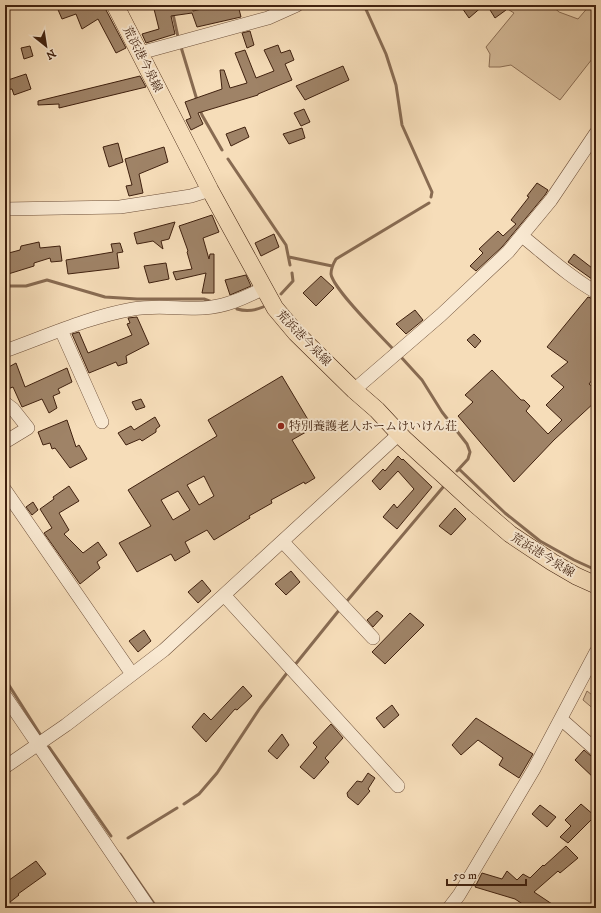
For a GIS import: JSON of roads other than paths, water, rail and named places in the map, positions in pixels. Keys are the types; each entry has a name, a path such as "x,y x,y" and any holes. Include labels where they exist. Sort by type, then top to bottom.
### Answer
{"main road":[{"name":"荒浜港今泉線","path":"115,5 210,190 275,308 286,322 354,390 377,410 399,434 510,534 552,562 576,576 596,585"}],"street":[{"path":"140,53 271,17 297,5"},
{"path":"354,390 460,298 494,266 522,236 551,200 596,133"},
{"path":"5,209 120,207 190,196 210,190"},
{"path":"522,236 566,272 596,292"},
{"path":"5,351 61,330 133,309 153,307 204,308 229,304 264,288"},
{"path":"61,330 102,422"},
{"path":"5,402 13,409 28,428 5,442"},
{"path":"5,767 66,725 164,650 399,434"},
{"path":"5,490 132,674"},
{"path":"283,542 374,638"},
{"path":"224,595 398,786"},
{"path":"449,908 459,895 514,803 596,652"},
{"path":"5,696 149,908"},
{"path":"560,719 596,750"}],"waterway":[{"path":"171,5 178,37"},
{"path":"364,5 386,54 396,85 402,125 432,192 431,197"},
{"path":"181,47 197,100"},
{"path":"200,110 222,150"},
{"path":"228,159 286,245 290,265"},
{"path":"393,349 348,301 334,281 331,274 332,268 336,259 429,203"},
{"path":"289,257 332,266"},
{"path":"281,294 293,281 292,273"},
{"path":"5,286 26,286 47,280 105,297 137,299 204,299 212,302"},
{"path":"237,309 250,311 263,307"},
{"path":"401,357 422,380 442,412 467,444 470,452 468,459 457,471"},
{"path":"459,469 505,513 540,541 574,560 596,570"},
{"path":"347,601 444,486"},
{"path":"294,666 340,609"},
{"path":"184,804 199,794 217,773 260,708 287,673"},
{"path":"5,679 40,734"},
{"path":"49,747 111,836"},
{"path":"128,838 177,808"},
{"path":"120,854 157,908"}],"place":[{"name":"特別養護老人ホームけいけん荘","path":"281,426"}]}
